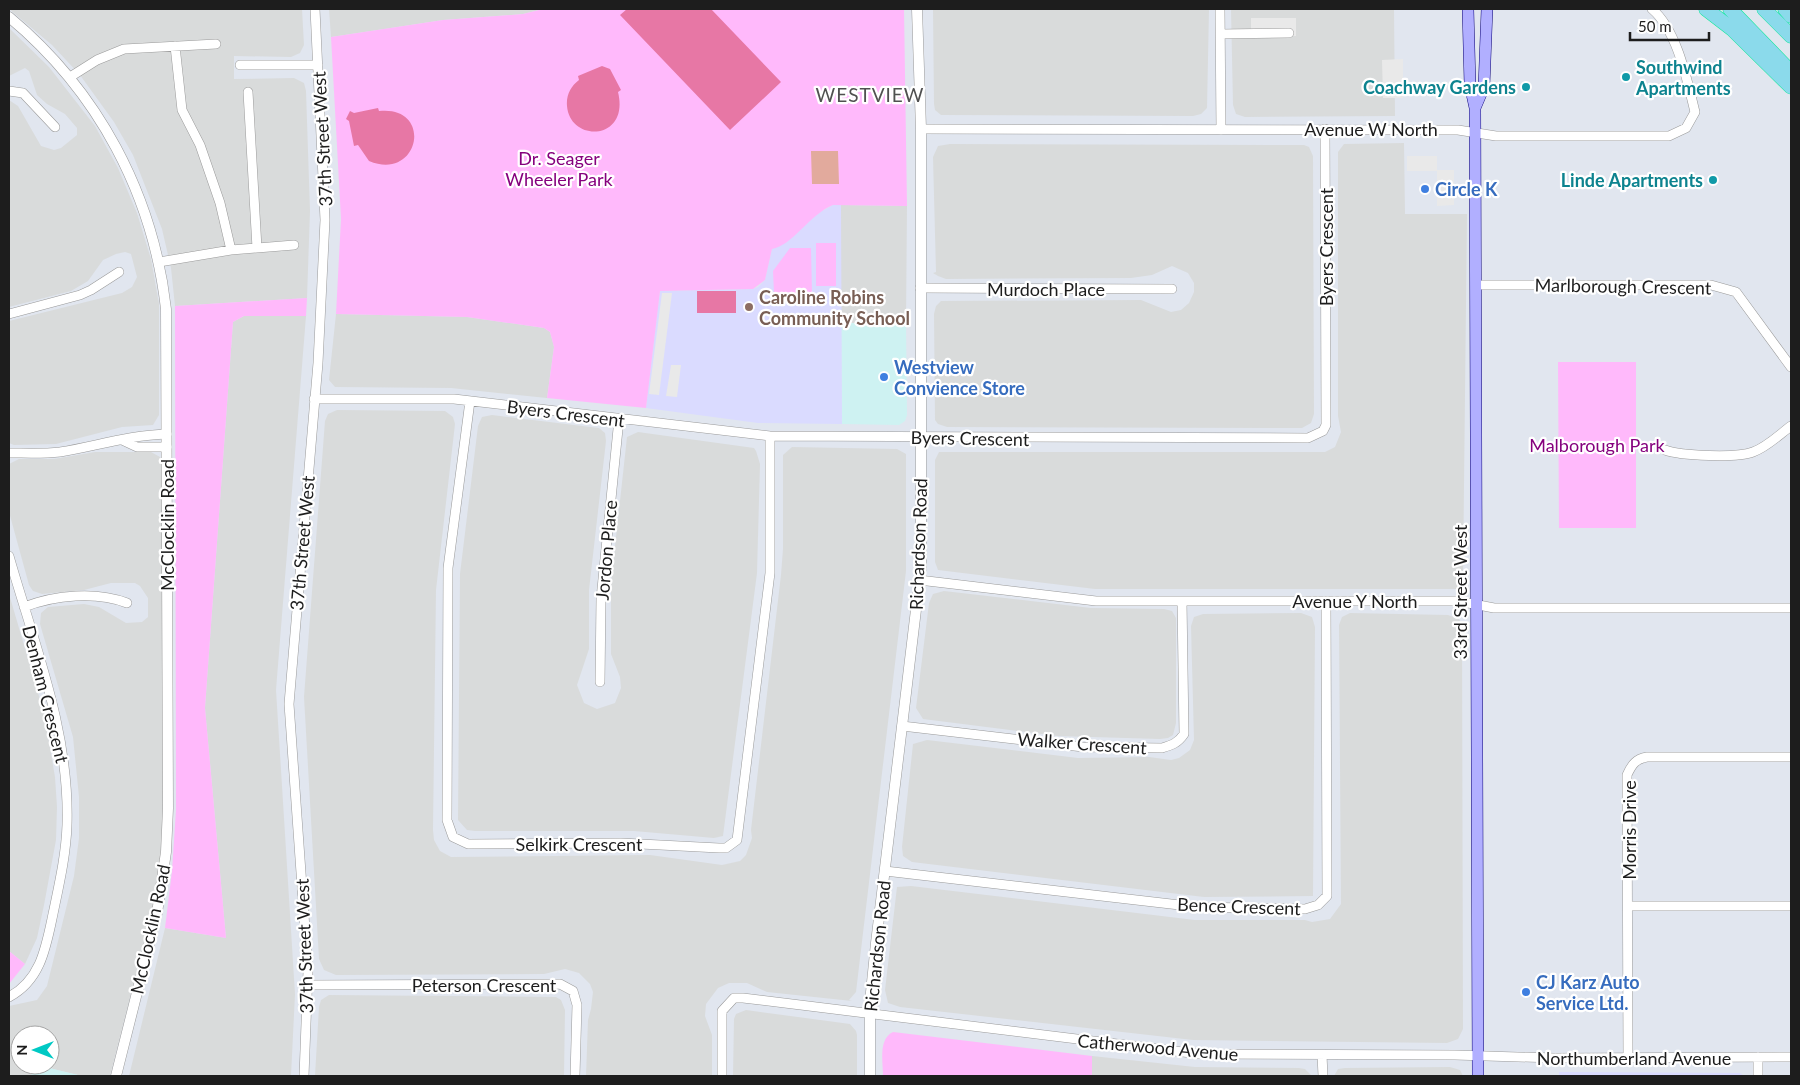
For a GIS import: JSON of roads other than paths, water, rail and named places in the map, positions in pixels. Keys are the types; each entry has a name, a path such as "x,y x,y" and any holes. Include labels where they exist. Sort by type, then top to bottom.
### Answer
{"highway":[{"path":"1706,9 1732,29 1791,87"},
{"path":"1730,9 1791,72"},
{"path":"1764,9 1791,36"},
{"path":"1785,9 1791,16"}],"main road":[{"name":"33rd Street West","path":"1468,9 1470,85 1475,108 1476,133 1478,1076"},
{"name":"33rd Street West","path":"1475,108 1484,86 1487,9"}],"street":[{"name":"37th Street West","path":"304,1076 308,985 289,704 314,399 325,220 315,9"},
{"name":"Richardson Road","path":"870,1076 870,1015 919,580 921,129 917,9"},
{"path":"1220,9 1221,130"},
{"name":"Avenue W North","path":"921,129 1458,130 1476,133 1545,137 1669,136 1686,128 1695,112 1670,29 1660,15 1652,9"},
{"name":"McClocklin Road","path":"9,18 40,45 70,77 102,122 128,168 146,215 159,262 167,331 168,808 166,852 157,913 116,1076"},
{"path":"1221,34 1289,33"},
{"path":"70,77 97,60 124,48 216,44"},
{"path":"175,46 182,110 206,162 220,204 231,250"},
{"path":"240,66 318,66"},
{"path":"9,91 22,93 55,127"},
{"path":"248,92 257,248"},
{"name":"Byers Crescent","path":"314,399 445,398 770,436 1308,438 1323,431 1326,425 1325,129"},
{"path":"159,262 231,250 294,245"},
{"path":"9,314 80,295 119,272"},
{"name":"Marlborough Crescent","path":"1477,285 1711,285 1736,292 1791,367"},
{"name":"Murdoch Place","path":"920,288 1172,289"},
{"name":"Selkirk Crescent","path":"470,401 447,592 447,820 454,837 468,844 622,843 726,848 736,840 770,573 770,436"},
{"name":"Jordon Place","path":"600,682 601,599 619,419"},
{"path":"1665,450 1689,454 1746,453 1758,449 1791,426"},
{"path":"9,453 58,452 122,440 137,435 167,434"},
{"path":"122,440 136,448 167,448"},
{"name":"Denham Crescent","path":"9,556 64,752 67,826 61,875 42,957 36,974 30,982 9,997"},
{"name":"Avenue Y North","path":"919,580 1083,601 1458,601 1494,608 1791,608"},
{"path":"24,607 47,600 90,596 103,596 127,603"},
{"name":"Walker Crescent","path":"902,726 1083,747 1162,748 1174,744 1180,741 1184,734 1182,601"},
{"name":"Bence Crescent","path":"885,870 1197,907 1306,909 1318,905 1327,896 1326,601"},
{"name":"Morris Drive","path":"1628,1058 1627,775 1635,761 1648,757 1791,757"},
{"path":"1628,906 1791,906"},
{"name":"Peterson Crescent","path":"308,985 560,984 573,991 577,1005 575,1076"},
{"name":"Catherwood Avenue","path":"722,1076 722,1011 734,998 1186,1053 1478,1056"},
{"path":"1322,1055 1323,1076"},
{"name":"Northumberland Avenue","path":"1478,1056 1628,1058 1791,1057"},
{"path":"1758,1057 1758,1076"}],"place":[{"name":"Southwind Apartments","path":"1626,77"},
{"name":"Coachway Gardens","path":"1526,87"},
{"name":"Linde Apartments","path":"1713,180"},
{"name":"Circle K","path":"1425,189"},
{"name":"Caroline Robins Community School","path":"749,307"},
{"name":"Westview Convience Store","path":"884,377"},
{"name":"CJ Karz Auto Service Ltd.","path":"1526,992"}],"district":[{"name":"WESTVIEW","path":"870,94"}],"park label":[{"name":"Dr. Seager Wheeler Park","path":"559,168"},
{"name":"Malborough Park","path":"1597,445"}]}
